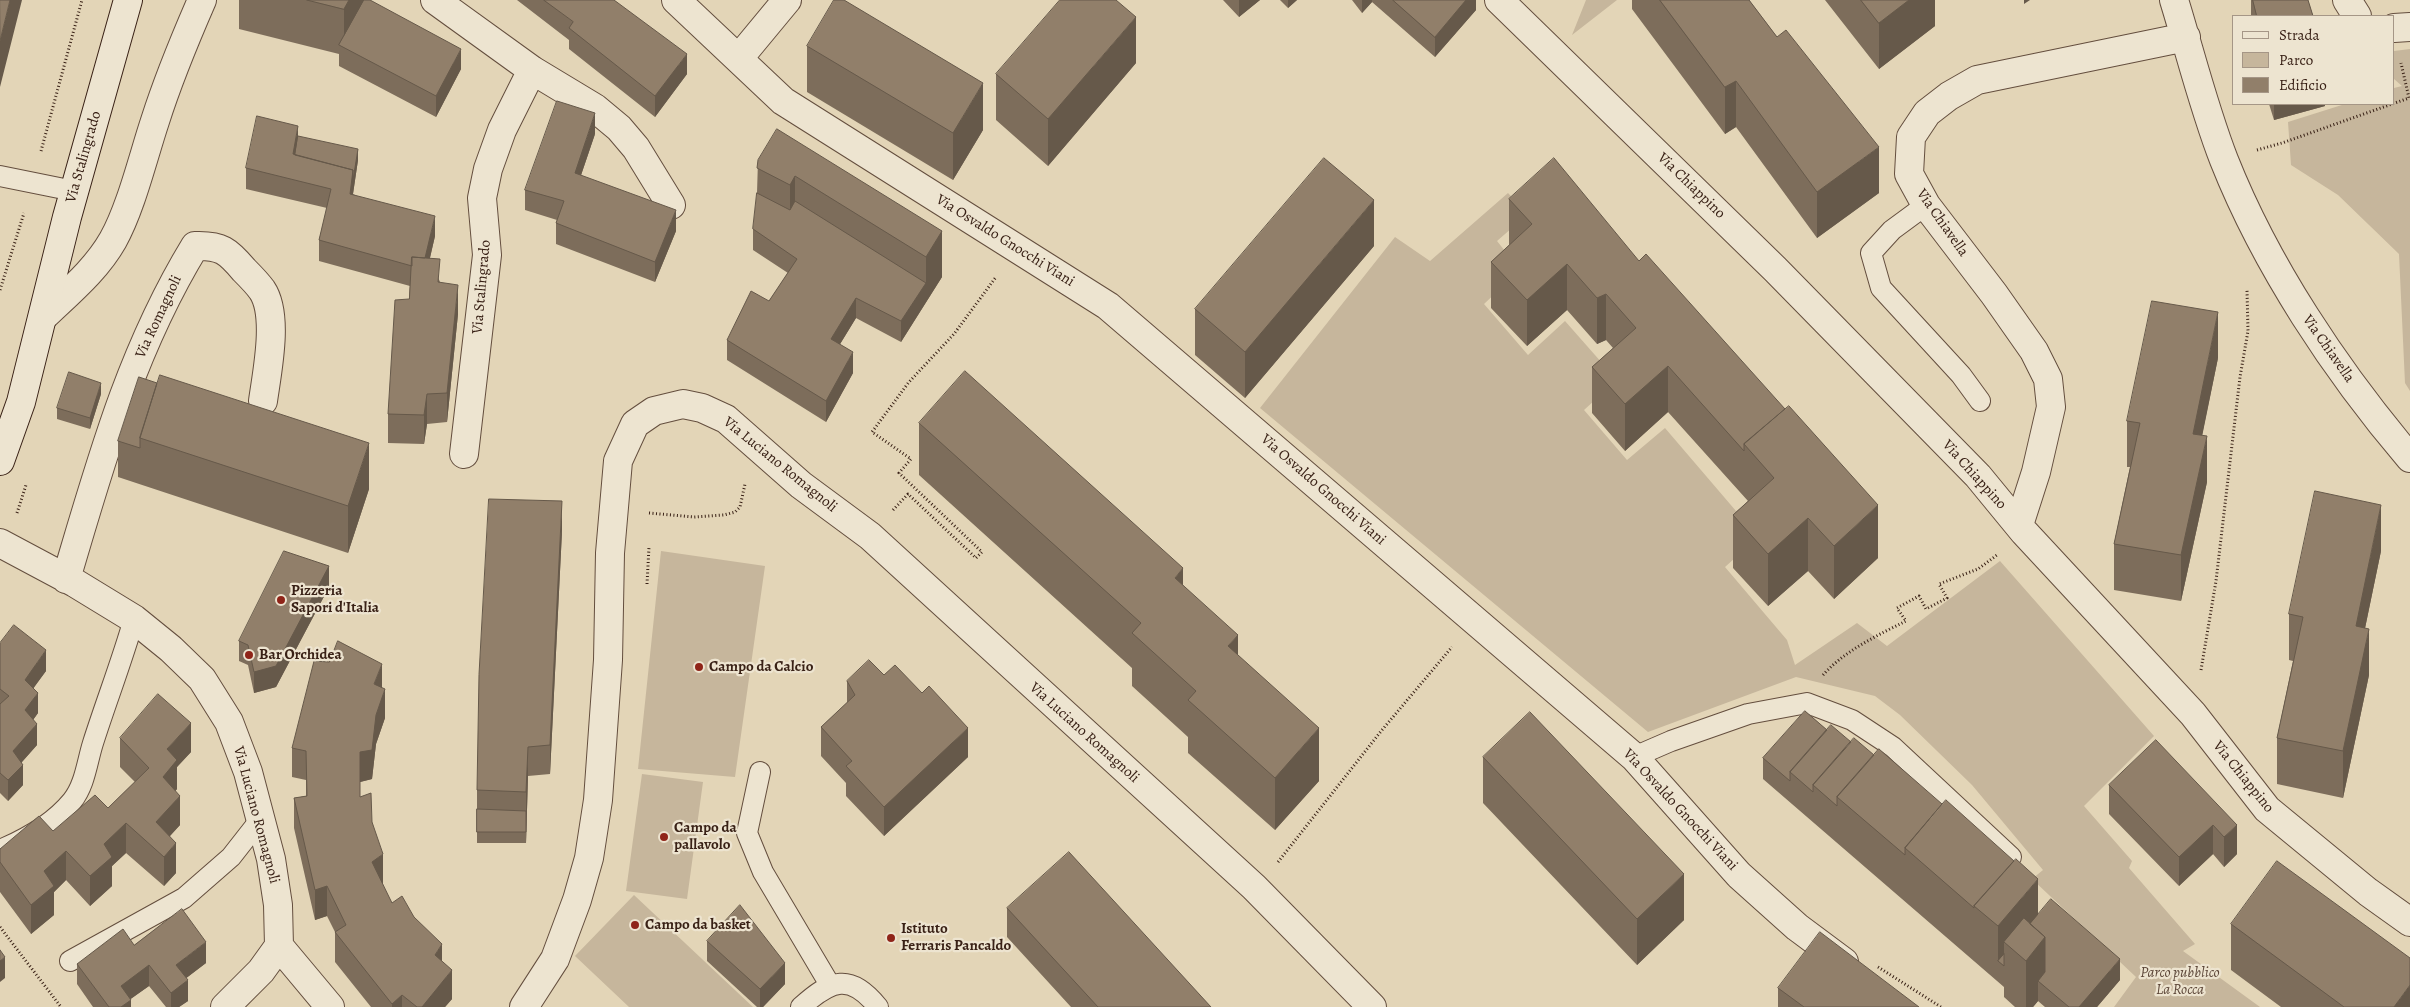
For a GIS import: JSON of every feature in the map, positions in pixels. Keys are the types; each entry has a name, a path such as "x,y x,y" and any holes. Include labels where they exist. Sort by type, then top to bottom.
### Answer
{"street":[{"name":"Via Stalingrado","path":"0,461 21,402 74,191 128,0"},
{"path":"44,316 85,276 113,240 125,215 169,81 202,0"},
{"path":"435,0 532,70 595,108 618,128 636,148 671,205"},
{"name":"Via Osvaldo Gnocchi Viani","path":"676,0 783,101 1108,306 1634,757 1739,874 1798,927 1846,963"},
{"path":"739,58 787,0"},
{"name":"Via Chiappino","path":"1499,0 1532,30 1775,269 1978,476 2019,525 2194,714 2266,809 2368,892 2410,922"},
{"name":"Via Chiavella","path":"2174,0 2224,159 2260,240 2301,310 2385,428 2410,458"},
{"path":"2347,0 2356,15"},
{"path":"2395,28 2410,27"},
{"name":"Via Chiavella","path":"2019,525 2036,472 2051,406 2048,380 2034,351 2000,302 1926,205 1909,174 1911,137 1927,113 1948,96 1977,80 2186,36"},
{"name":"Via Stalingrado","path":"464,454 487,255 482,198 502,130 532,70"},
{"name":"Via Romagnoli","path":"66,579 108,438 149,330 167,293 196,246 211,245 225,250 263,292 272,336 263,401"},
{"name":"Via Luciano Romagnoli","path":"524,1007 555,959 577,900 589,858 598,791 608,660 610,553 618,461 635,424 654,411 683,404 710,411 726,419 801,485 870,536 1254,887 1372,1007"},
{"name":"Via Luciano Romagnoli","path":"0,543 134,619 202,679 217,700 241,750 271,859 278,905 279,946"},
{"path":"225,1007 260,971 279,946 330,1007"}],"lane":[{"path":"0,176 74,191"},
{"path":"1926,205 1892,230 1871,253 1882,288 1961,375 1980,401"},
{"path":"0,850 35,832 62,812 74,799 85,774 92,746 134,619"},
{"path":"1634,757 1671,741 1748,714 1808,703 1852,720 1893,747 2010,857"},
{"path":"760,772 747,833 763,872 830,984"},
{"path":"70,961 184,898 231,858 260,820"},
{"path":"801,1007 830,984 853,984 871,998 878,1007"}],"path":[{"path":"0,290 82,0"},
{"path":"2395,104 2410,99 2400,59 2405,57"},
{"path":"2224,159 2282,143 2393,105"},
{"path":"2194,714 2216,581 2240,377 2248,331 2247,287"},
{"path":"870,536 908,494 976,558 982,552 899,473 911,459 872,432 909,382 954,334 982,298"},
{"path":"649,513 694,517 724,515 735,512 740,507 746,486 740,480"},
{"path":"649,523 650,504"},
{"path":"647,589 649,542"},
{"path":"1808,703 1824,673 1877,635 1906,621 1897,608 1920,596 1926,609 1947,598 1939,584 1978,569"},
{"path":"1277,863 1382,730 1455,644"},
{"path":"0,927 61,1007"},
{"path":"1846,963 1875,965 1941,1007"}],"green space":[{"path":"1586,0 1617,0 1572,35"},
{"path":"2410,49 2410,391 2405,383 2399,254 2338,195 2291,165 2288,122 2342,105 2395,105 2395,88 2402,86 2395,80 2395,51"},
{"name":"Parco pubblico La Rocca","path":"1508,193 1528,214 1497,241 1520,270 1484,304 1528,355 1565,321 1617,380 1584,410 1627,460 1665,428 1736,511 1743,507 1765,531 1725,567 1787,640 1795,665 1857,623 1887,646 2000,561 2154,736 2084,806 2132,861 2129,868 2195,944 2183,951 2260,1007 2114,1007 2136,977 2032,879 2043,870 1972,785 1900,715 1875,696 1796,677 1648,732 1260,408 1395,237 1430,261"},
{"name":"Campo da Calcio","path":"661,551 765,566 735,777 638,769"},
{"name":"Campo da pallavolo","path":"642,774 703,782 687,899 626,891"},
{"name":"Campo da basket","path":"634,895 753,1007 629,1007 575,956"}],"building":[{"path":"0,0 10,0 0,41"},
{"path":"307,0 349,0 344,9"},
{"path":"364,0 370,0 461,49 436,96 339,45"},
{"path":"544,0 614,0 687,54 655,96 569,28 573,22"},
{"path":"834,0 844,0 983,83 953,133 807,46"},
{"path":"1060,0 1116,0 1136,17 1048,119 996,74"},
{"path":"1393,0 1466,0 1435,37"},
{"path":"1660,0 1749,0 1777,37 1786,30 1879,147 1817,192 1736,81 1725,87"},
{"path":"1861,0 1909,0 1879,23"},
{"path":"2253,0 2308,0 2313,15 2257,15"},
{"path":"557,101 595,113 575,173 676,210 655,262 556,223 564,201 525,190"},
{"path":"257,116 298,126 293,154 353,170 350,194 435,216 425,258 412,257 412,266 319,240 331,189 246,168"},
{"path":"777,129 942,231 926,257 795,176 790,185 757,168 758,160"},
{"path":"298,136 358,149 353,180 353,170 295,155"},
{"path":"1324,158 1374,200 1245,352 1195,309"},
{"path":"1554,158 1639,261 1646,254 1785,409 1744,444 1744,451 1668,366 1625,404 1592,367 1636,328 1606,294 1597,298 1567,264 1527,300 1491,262 1532,224 1509,199"},
{"path":"757,193 790,210 795,201 926,283 901,321 856,298 831,339 853,352 826,401 727,340 751,291 769,301 797,259 753,229"},
{"path":"412,257 440,259 438,282 458,285 447,393 427,394 424,415 388,414 395,300 409,299"},
{"path":"2152,301 2218,312 2193,434 2207,436 2181,555 2114,544 2140,423 2127,421"},
{"path":"965,371 1183,568 1175,578 1238,635 1228,646 1319,728 1275,778 1188,700 1196,691 1132,633 1141,623 919,423"},
{"path":"69,372 101,383 90,418 57,408"},
{"path":"160,375 369,443 348,506 140,438"},
{"path":"139,377 157,383 140,438 140,448 118,441"},
{"path":"1789,406 1878,505 1834,546 1808,518 1768,554 1733,515 1774,478 1744,444"},
{"path":"2315,491 2381,505 2356,626 2369,629 2343,751 2277,738 2303,617 2289,614"},
{"path":"489,499 562,501 550,745 528,747 526,792 477,790 479,675"},
{"path":"284,551 329,566 276,666 254,672 248,645 239,641"},
{"path":"14,625 46,650 25,680 38,693 25,710 37,724 13,751 23,765 8,780 0,773 0,704 9,696 0,689 0,643"},
{"path":"338,641 382,664 374,684 385,689 376,715 372,750 360,752 360,797 371,793 372,822 383,854 372,862 392,903 402,896 414,917 442,944 435,955 452,970 422,1007 417,1007 402,995 392,1004 335,932 346,925 327,886 315,890 294,798 307,796 306,751 292,748 314,661 329,662"},
{"path":"869,660 884,675 895,665 922,693 929,686 968,728 884,807 846,766 852,761 821,727 855,695 847,681"},
{"path":"158,694 191,723 167,749 177,760 163,777 180,796 156,822 176,843 164,857 126,823 104,844 112,857 90,876 66,851 44,871 54,886 31,905 0,862 0,849 39,816 53,831 95,795 108,808 149,768 120,738"},
{"path":"1805,711 1827,730 1790,772 1790,781 1763,758"},
{"path":"1530,712 1684,874 1637,919 1483,757"},
{"path":"1831,725 1851,742 1813,785 1813,792 1790,772"},
{"path":"1854,738 1874,755 1837,797 1837,806 1813,785"},
{"path":"2156,740 2237,825 2224,837 2213,825 2179,857 2109,785"},
{"path":"1879,749 1942,804 1905,848 1905,855 1837,797"},
{"path":"1946,800 2014,861 1974,908 1905,848"},
{"path":"477,809 526,811 526,832 477,832"},
{"path":"1069,852 1211,1007 1098,1007 1007,908"},
{"path":"2016,859 2038,879 1998,926 1974,906"},
{"path":"2277,861 2410,958 2410,985 2394,1007 2344,1007 2231,924"},
{"path":"2051,899 2120,959 2079,1007 2069,1007 2038,981 2045,972 2045,937 2030,924"},
{"path":"740,905 785,963 760,989 707,941"},
{"path":"182,909 206,942 176,965 188,980 171,993 149,965 121,986 131,1000 121,1007 109,1007 77,964 123,929 134,945"},
{"path":"2024,918 2045,937 2026,961 2004,942"},
{"path":"1820,932 1919,1007 1804,1007 1778,988"},
{"path":"0,950 5,957 0,961"},
{"path":"2004,954 2004,966 1998,961"}],"place":[{"name":"Pizzeria Sapori d'Italia","path":"281,600"},
{"name":"Bar Orchidea","path":"249,655"},
{"name":"Campo da Calcio","path":"699,667"},
{"name":"Campo da pallavolo","path":"664,837"},
{"name":"Campo da basket","path":"635,925"},
{"name":"Istituto Ferraris Pancaldo","path":"891,938"}]}
